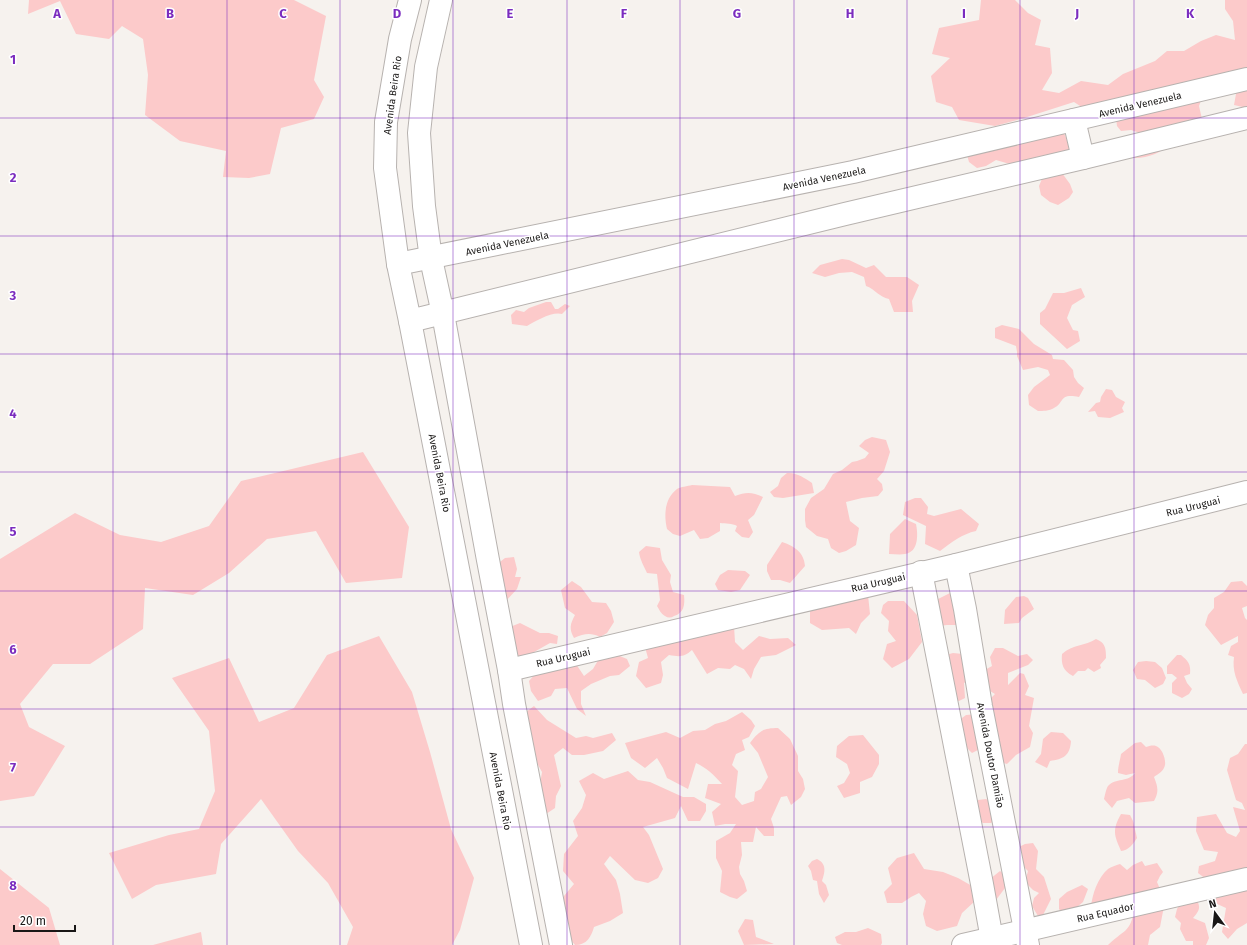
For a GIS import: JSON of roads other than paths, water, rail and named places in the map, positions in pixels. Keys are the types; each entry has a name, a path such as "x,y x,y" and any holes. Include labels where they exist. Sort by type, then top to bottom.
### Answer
{"street":[{"name":"Avenida Beira Rio","path":"410,0 400,39 386,122 385,168 398,264 531,945"},
{"path":"441,0 426,67 419,133 424,206 431,258 443,314 514,704 561,945"},
{"name":"Avenida Venezuela","path":"398,264 854,172 1247,79"},
{"path":"410,320 443,314 845,214 1247,118"},
{"path":"1074,120 1083,158"},
{"name":"Rua Uruguai","path":"509,670 956,565 1247,492"},
{"name":"Avenida Doutor Damião","path":"956,565 981,706 1026,938"},
{"path":"921,572 992,942"},
{"name":"Rua Equador","path":"963,945 1026,938 1247,878"}]}
